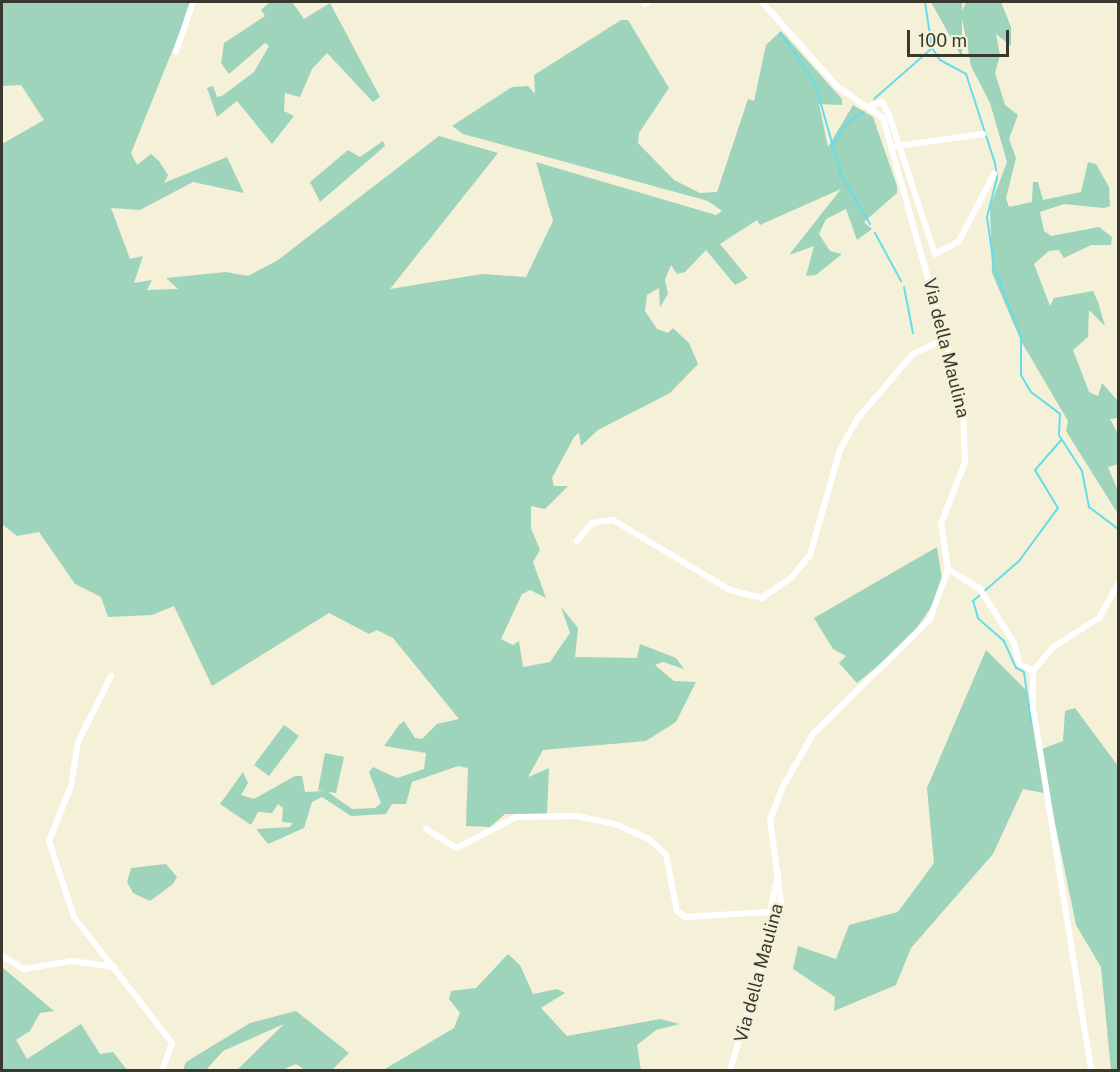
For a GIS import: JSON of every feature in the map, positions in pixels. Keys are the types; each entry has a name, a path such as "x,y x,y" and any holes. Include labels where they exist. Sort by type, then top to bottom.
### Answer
{"street":[{"path":"176,52 193,2"},
{"name":"Via della Maulina","path":"730,1071 778,914 778,873 770,820 790,771 813,734 861,682 930,619 948,569 940,534 964,469 965,427 941,341 921,241 896,146 883,118 871,106 838,87 762,2"},
{"path":"871,106 882,102 935,254 959,241 993,174"},
{"path":"896,146 983,134"},
{"path":"577,541 592,524 613,520 730,590 762,598 792,577 810,555 840,450 858,417 913,354 941,341"},
{"path":"948,569 981,592 1014,643 1019,663 1033,671"},
{"path":"1091,1071 1033,707 1033,671 1052,648 1099,618 1119,584"},
{"path":"111,676 78,742 70,786 50,841 74,917 172,1043 162,1071"},
{"path":"426,829 457,848 516,817 578,816 615,824 649,839 666,855 677,911 685,917 770,912 778,873"},
{"path":"2,956 24,969 72,961 115,967"}],"green space":[{"path":"2,2 192,2 131,153 137,165 151,154 159,161 168,175 164,183 227,157 244,193 193,182 140,210 111,208 130,259 143,256 134,283 152,280 147,290 178,289 166,278 226,272 248,276 278,260 439,136 498,153 390,289 482,274 526,277 553,221 536,162 716,215 722,211 708,201 463,134 452,126 512,87 528,86 535,94 534,75 621,20 628,20 669,88 639,133 638,143 674,180 700,193 717,192 748,99 754,101 766,45 781,31 842,99 842,105 819,104 828,147 853,105 873,117 897,186 897,193 864,222 872,229 857,240 846,209 826,219 819,234 830,251 842,254 816,275 806,276 814,246 789,255 841,189 760,225 757,220 720,244 748,278 735,285 706,250 685,272 677,274 671,265 665,280 668,294 660,307 659,288 647,295 645,311 657,329 668,333 673,328 689,343 698,364 670,393 598,430 581,446 579,433 574,437 552,478 554,486 568,486 545,509 531,506 531,528 540,550 533,562 546,598 530,590 522,594 501,639 513,645 519,641 523,667 550,662 570,633 561,607 578,628 575,657 637,658 640,644 676,658 684,669 663,662 655,665 674,681 696,682 676,722 646,741 543,750 528,777 549,768 547,814 505,814 490,827 466,826 468,768 458,766 412,782 406,804 392,804 386,814 351,816 322,797 312,802 304,828 268,844 256,829 290,827 293,823 282,822 283,808 278,804 272,813 258,812 251,825 220,804 243,772 248,783 241,795 254,799 295,776 302,776 305,792 323,791 318,790 325,753 344,757 336,793 328,792 352,809 375,808 381,803 369,772 373,767 397,778 424,769 426,753 384,746 399,725 404,721 415,738 422,739 437,724 459,719 393,638 377,630 369,634 329,613 212,686 174,606 152,615 108,617 101,597 75,584 39,532 17,536 2,524 2,144 44,120 21,85 2,86"},
{"path":"270,2 292,2 304,19 330,3 380,97 373,102 327,53 312,69 300,97 285,93 284,111 294,116 272,144 237,101 217,117 207,88 213,86 217,97 222,96 254,72 269,46 265,43 229,74 221,63 224,43 265,16 261,10"},
{"path":"931,2 962,2 962,58"},
{"path":"966,2 1001,2 1011,27 1011,46 996,34 1000,55 995,73 1005,105 1018,115 1009,139 1016,158 1006,198 1009,207 1032,202 1033,182 1038,182 1043,200 1081,192 1088,162 1096,164 1109,187 1110,206 1104,208 1064,204 1040,212 1044,231 1051,236 1099,227 1112,237 1111,245 1091,245 1064,258 1059,250 1049,251 1034,264 1050,306 1054,298 1093,291 1098,302 1105,326 1089,310 1088,337 1073,350 1089,392 1098,396 1102,383 1118,401 1118,418 1110,419 1118,434 1118,464 1108,467 1118,491 1118,514 1066,431 1068,421 1021,341 992,273 990,207 1007,162 990,103 971,66 961,13"},
{"path":"383,141 385,146 320,202 310,182 348,150 360,157"},
{"path":"937,547 943,585 934,603 907,642 857,683 839,663 846,656 833,649 814,618"},
{"path":"986,650 1026,690 1042,749 1063,741 1065,711 1075,708 1118,766 1118,1070 1111,1070 1101,967 1076,925 1049,794 1023,789 993,854 911,948 896,985 834,1011 835,997 793,969 798,946 836,959 849,925 898,912 934,863 927,788"},
{"path":"284,725 299,736 269,776 254,765"},
{"path":"166,864 177,877 173,884 150,901 133,893 127,882 131,868"},
{"path":"508,954 520,965 533,994 557,989 565,993 541,1008 567,1036 660,1019 680,1024 656,1030 637,1045 641,1070 371,1070 385,1069 454,1028 460,1013 449,999 451,991 476,988"},
{"path":"2,967 54,1011 40,1013 30,1031 16,1040 27,1059 81,1024 100,1054 113,1052 127,1070 2,1070"},
{"path":"296,1011 349,1053 332,1070 305,1070 296,1064 282,1070 237,1070 284,1024 223,1051 206,1070 183,1070 186,1062 250,1023"}],"waterway":[{"path":"925,2 932,48 940,60 966,74 995,163 997,178 987,217 994,267 1021,338 1021,375 1031,392 1060,414 1059,435 1082,471 1089,507 1118,529"},
{"path":"780,33 815,83 841,175 870,224"},
{"path":"874,99 932,48"},
{"path":"831,147 847,123 864,112"},
{"path":"875,233 901,281"},
{"path":"904,287 913,333"},
{"path":"1031,723 1024,672 1016,668 1004,641 978,618 973,601 1019,561 1058,508 1035,470 1061,440"}]}
